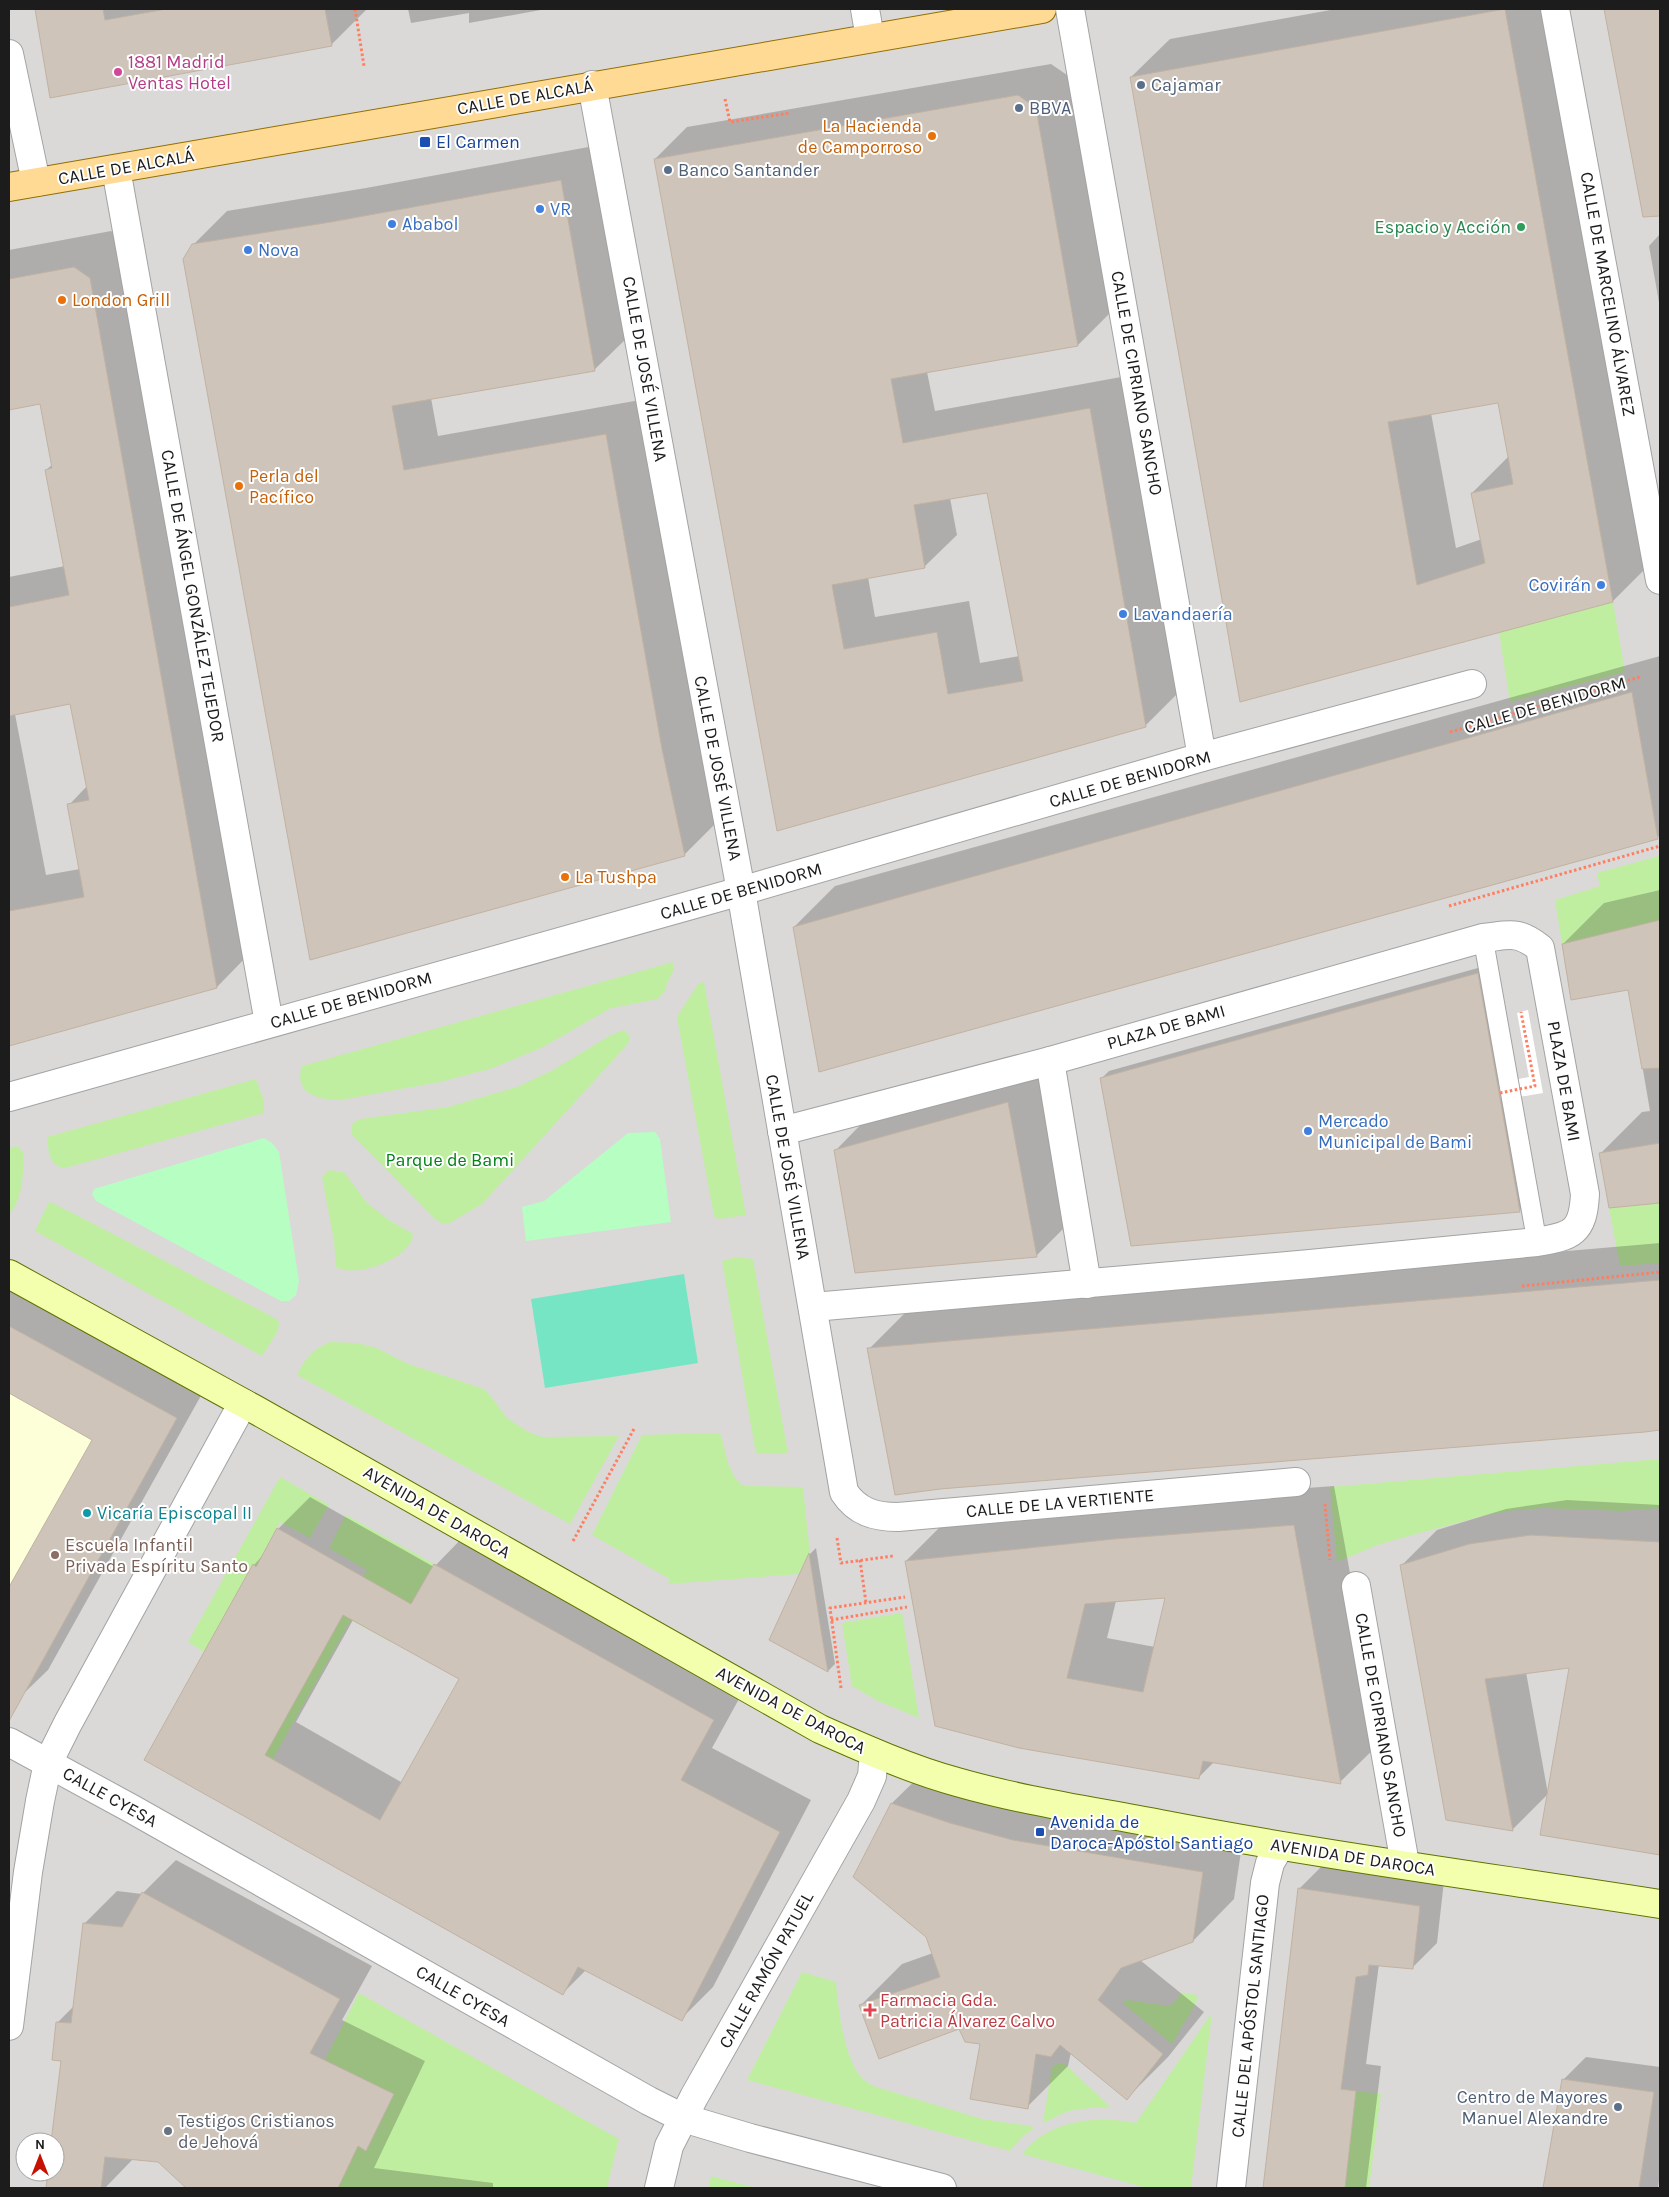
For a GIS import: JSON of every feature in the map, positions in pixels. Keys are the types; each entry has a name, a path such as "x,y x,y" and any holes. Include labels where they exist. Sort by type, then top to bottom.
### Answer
{"main road":[{"name":"CALLE DE ALCALÁ","path":"9,187 592,85 1042,9"},
{"name":"AVENIDA DE DAROCA","path":"9,1274 243,1403 820,1729 874,1754 957,1782 1045,1802 1280,1846 1660,1904"}],"street":[{"path":"865,9 870,38"},
{"name":"CALLE DE CIPRIANO SANCHO","path":"1070,9 1202,757"},
{"name":"CALLE DE MARCELINO ÁLVAREZ","path":"1555,9 1660,580"},
{"path":"9,54 36,182"},
{"name":"CALLE DE JOSÉ VILLENA","path":"592,85 742,891 841,1481"},
{"name":"CALLE DE ÁNGEL GONZÁLEZ TEJEDOR","path":"116,169 270,1023"},
{"name":"CALLE DE BENIDORM","path":"9,1097 742,891 1202,757 1472,684"},
{"name":"PLAZA DE BAMI","path":"782,1131 1050,1061 1483,938 1509,935 1525,936 1540,948 1584,1194 1584,1213 1577,1229 1560,1238 1536,1242 1087,1284 813,1307"},
{"path":"1050,1061 1087,1284"},
{"path":"9,2026 28,1872 48,1764 68,1723 243,1403"},
{"name":"CALLE DE LA VERTIENTE","path":"841,1481 850,1501 872,1515 886,1517 1296,1482"},
{"name":"CALLE DE CIPRIANO SANCHO","path":"1356,1586 1405,1864"},
{"name":"CALLE CYESA","path":"9,1742 649,2101 683,2118 750,2138 942,2188"},
{"name":"CALLE RAMÓN PATUEL","path":"659,2188 669,2146 861,1800 872,1776 874,1754"},
{"name":"CALLE DEL APÓSTOL SANTIAGO","path":"1231,2188 1265,1882 1270,1863 1280,1846"}],"lane":[{"path":"1483,938 1536,1242"}],"path":[{"path":"355,9 364,66"},
{"path":"752,118 790,112"},
{"name":"CALLE DE BENIDORM","path":"1450,732 1640,677"},
{"path":"1449,906 1660,846"},
{"path":"1500,1093 1536,1086 1521,1012"},
{"path":"1522,1286 1660,1272"},
{"path":"573,1541 635,1427"},
{"path":"1316,1503 1325,1501 1330,1562"},
{"path":"860,1560 866,1603"},
{"path":"841,1688 830,1608 905,1597"},
{"path":"831,1620 907,1607"}],"shaded area":[{"path":"9,9 1660,9 1660,2188 9,2188"},
{"name":"Escuela Infantil Privada Espíritu Santo","path":"22,1333 177,1418 22,1698 9,1691 9,1357"}],"green space":[{"path":"1613,602 1625,672 1510,702 1499,632"},
{"path":"1659,856 1660,920 1562,944 1555,900 1600,886 1597,873"},
{"path":"673,962 674,970 665,991 658,999 611,1008 543,1047 493,1068 440,1082 340,1100 332,1100 309,1093 301,1083 302,1066"},
{"path":"704,982 746,1215 719,1219 714,1216 678,1023 678,1015 699,983"},
{"name":"Parque de Bami","path":"624,1030 630,1036 630,1040 625,1047 482,1204 448,1224 441,1223 435,1219 352,1135 353,1123 360,1119 448,1107 517,1087 553,1070 611,1035"},
{"path":"256,1079 264,1101 264,1113 65,1168 59,1167 50,1157 47,1137"},
{"path":"655,1132 660,1139 671,1222 526,1241 522,1207 544,1201 628,1133"},
{"path":"264,1138 272,1143 279,1152 299,1281 296,1295 289,1301 281,1301 96,1201 92,1194 94,1189"},
{"path":"17,1146 23,1152 23,1176 20,1193 14,1208 9,1214 9,1148"},
{"path":"329,1170 344,1172 367,1203 389,1220 413,1234 410,1243 404,1251 382,1264 369,1268 345,1270 336,1267 334,1241 322,1177"},
{"path":"51,1202 275,1318 279,1322 278,1331 262,1356 35,1231 48,1204"},
{"path":"1660,1203 1660,1263 1620,1266 1609,1208"},
{"path":"737,1257 753,1259 788,1453 757,1454 755,1448 722,1261"},
{"path":"684,1274 698,1363 545,1388 531,1299"},
{"path":"330,1342 357,1343 377,1348 406,1363 485,1390 507,1418 530,1433 543,1437 619,1436 570,1524 297,1375 310,1355"},
{"path":"720,1433 730,1469 744,1486 803,1487 812,1573 668,1584 670,1579 592,1535 642,1435"},
{"path":"1660,1459 1660,1508 1622,1511 1544,1508 1486,1515 1380,1544 1337,1562 1330,1487"},
{"path":"280,1477 329,1505 310,1538 280,1522 256,1567 253,1564 204,1652 188,1642"},
{"path":"346,1515 434,1564 390,1642 351,1620 261,1780 253,1776 367,1570 329,1548"},
{"path":"902,1613 919,1718 878,1701 852,1686 842,1623"},
{"path":"802,1972 836,1982 843,2033 851,2060 856,2071 863,2079 876,2087 982,2119 1030,2126 1033,2128 1032,2130 1023,2136 1010,2151 747,2080"},
{"path":"359,1993 619,2139 607,2188 338,2188 358,2146 367,2150 394,2094 325,2060"},
{"path":"1181,1993 1198,1995 1196,2003 1172,2044 1123,2003 1127,2000 1169,2006 1174,2003"},
{"path":"1212,2013 1191,2188 1147,2188 1022,2154 1045,2134 1059,2127 1089,2120 1136,2123"},
{"path":"1057,2064 1065,2064 1111,2108 1068,2111 1043,2123 1052,2067"},
{"path":"1356,2091 1381,2094 1369,2188 1345,2188"},
{"path":"711,2176 756,2188 709,2188"}],"pier":[{"path":"1528,1010 1543,1093 1501,1100 1498,1083 1529,1077 1517,1013"}],"building":[{"name":"1881 Madrid Ventas Hotel","path":"35,9 103,9 105,20 166,9 325,9 332,46 50,98"},
{"path":"1505,9 1613,602 1240,702 1130,77","holes":["1498,403 1513,484 1471,493 1485,563 1417,585 1388,422"]},
{"path":"1604,9 1660,9 1660,216 1643,217"},
{"path":"1018,95 1036,108 1078,346 891,379 903,443 1090,408 1146,727 777,831 654,159","holes":["987,493 1023,681 948,694 937,632 844,649 832,585 925,568 914,505"]},
{"path":"561,180 595,371 392,406 404,470 606,434 662,749 685,856 310,960 183,259 192,244 331,222"},
{"path":"74,267 90,278 217,988 9,1046 9,911 84,897 67,804 89,800 70,704 9,716 9,607 69,595 45,470 52,468 40,404 9,410 9,279"},
{"path":"1632,692 1658,839 819,1072 793,927"},
{"path":"1660,920 1660,1068 1642,1069 1628,990 1571,1000 1562,944"},
{"name":"Mercado Municipal de Bami","path":"1478,973 1520,1212 1131,1246 1100,1078"},
{"path":"1008,1102 1037,1257 855,1273 834,1150"},
{"path":"1660,1143 1660,1203 1609,1208 1599,1153"},
{"path":"1660,1280 1660,1430 1645,1432 940,1489 895,1495 867,1348"},
{"name":"Escuela Infantil Privada Espíritu Santo","path":"9,1326 177,1418 9,1721 9,1587 92,1440 9,1393"},
{"path":"1294,1525 1341,1784 1203,1761 1199,1779 1019,1748 935,1726 905,1561 1114,1539","holes":["1165,1598 1143,1692 1067,1678 1085,1604"]},
{"path":"277,1528 411,1604 434,1564 714,1720 681,1780 780,1832 682,2021 578,1967 563,1995 144,1760 253,1564 256,1567","holes":["343,1615 459,1679 380,1820 265,1755"]},
{"path":"1531,1535 1660,1542 1660,1855 1540,1835 1569,1668 1485,1679 1513,1831 1446,1820 1400,1565 1469,1544"},
{"path":"809,1553 821,1630 828,1672 769,1640"},
{"path":"891,1803 950,1823 1013,1840 1203,1872 1193,1942 1121,1968 1098,2000 1163,2054 1127,2100 1060,2045 1051,2057 1036,2054 1028,2109 970,2099 980,2044 965,2042 959,2029 879,2059 859,2005 940,1977 926,1937 853,1877"},
{"path":"1298,1888 1420,1906 1413,1969 1369,1965 1368,1975 1356,1977 1341,2089 1356,2091 1345,2188 1263,2188"},
{"path":"142,1892 340,1999 310,2053 394,2094 366,2151 358,2146 338,2188 186,2188 158,2162 105,2157 101,2188 46,2188 47,2182 65,2182 65,2132 52,2132 61,2061 52,2060 56,2022 71,2023 83,1923 122,1927"},
{"name":"Centro de Mayores Manuel Alexandre","path":"1562,2079 1654,2092 1639,2188 1543,2188"}],"place":[{"name":"1881 Madrid Ventas Hotel","path":"118,72"},
{"name":"Cajamar","path":"1141,85"},
{"name":"BBVA","path":"1019,108"},
{"name":"La Hacienda de Camporroso","path":"932,136"},
{"name":"El Carmen","path":"425,142"},
{"name":"Banco Santander","path":"668,170"},
{"name":"VR","path":"540,209"},
{"name":"Ababol","path":"392,224"},
{"name":"Espacio y Acción","path":"1521,227"},
{"name":"Nova","path":"248,250"},
{"name":"London Grill","path":"62,300"},
{"name":"Perla del Pacífico","path":"239,486"},
{"name":"Covirán","path":"1601,585"},
{"name":"Lavandaería","path":"1123,614"},
{"name":"La Tushpa","path":"565,877"},
{"name":"Mercado Municipal de Bami","path":"1308,1131"},
{"name":"Vicaría Episcopal II","path":"87,1513"},
{"name":"Escuela Infantil Privada Espíritu Santo","path":"55,1555"},
{"name":"Avenida de Daroca-Apóstol Santiago","path":"1040,1832"},
{"name":"Farmacia Gda. Patricia Álvarez Calvo","path":"870,2010"},
{"name":"Centro de Mayores Manuel Alexandre","path":"1618,2107"},
{"name":"Testigos Cristianos de Jehová","path":"168,2131"}]}
